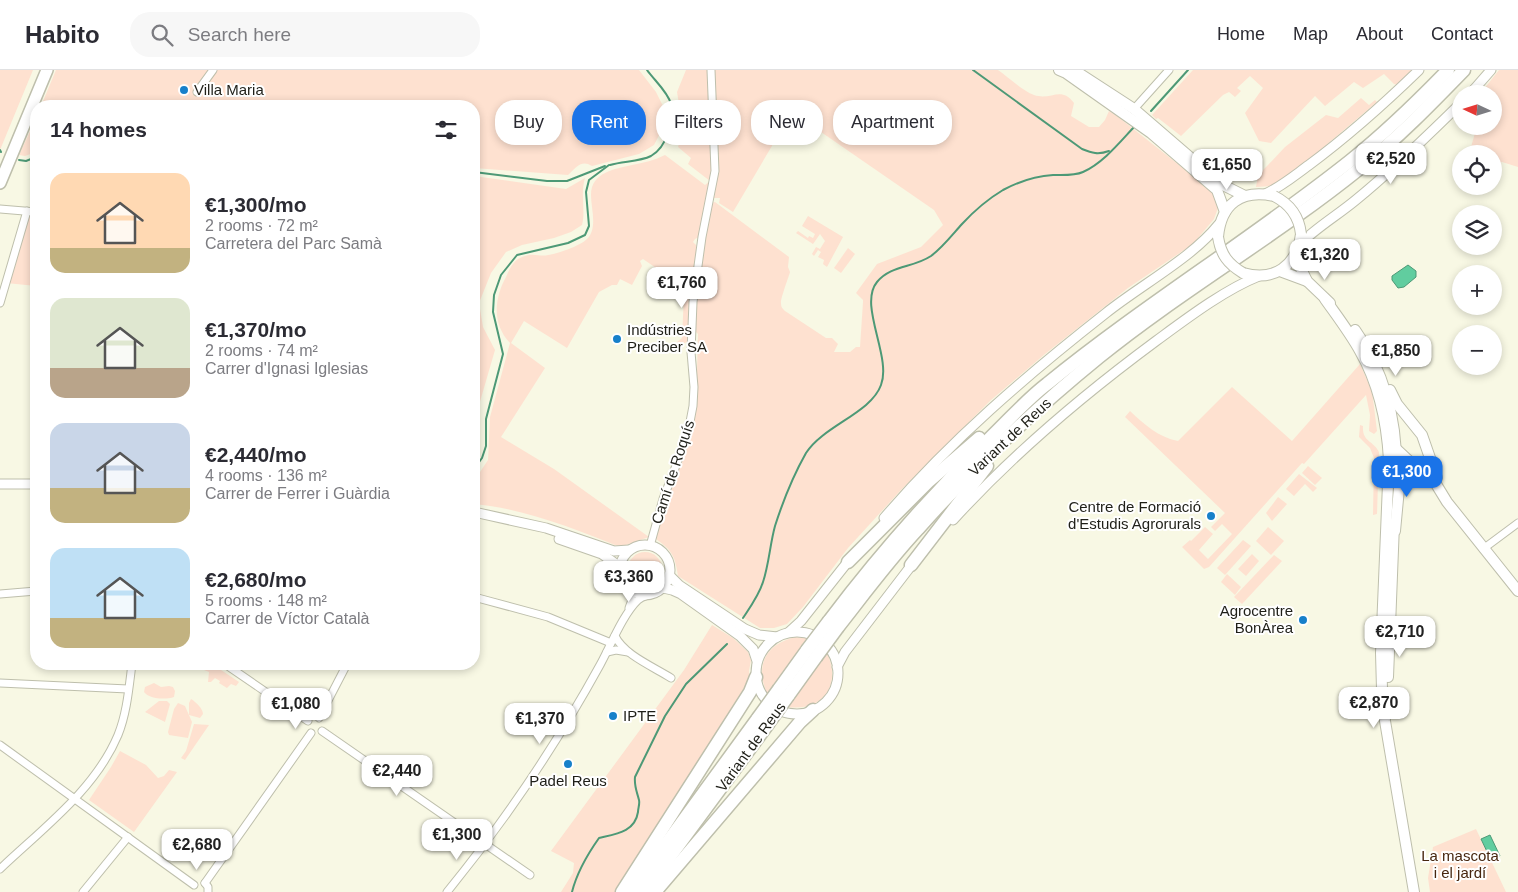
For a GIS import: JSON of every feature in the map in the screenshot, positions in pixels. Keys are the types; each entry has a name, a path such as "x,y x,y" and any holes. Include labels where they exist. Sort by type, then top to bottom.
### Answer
{"highway":[{"name":"Variant de Reus","path":"631,892 784,693 833,624 868,570 952,475 1045,385 1150,306 1352,160 1411,108 1448,70"},
{"name":"Variant de Reus","path":"833,624 917,529 1007,436 1100,357 1360,168 1420,116 1464,70"},
{"path":"848,562 928,482 1026,395 1045,385"},
{"path":"911,565 987,466 1065,387"},
{"path":"622,892 750,692 756,677"},
{"path":"655,892 800,722 813,710"},
{"name":"Variant de Reus","path":"644,892 763,721"}],"main road":[{"path":"0,169 42,70"},
{"path":"35,100 47,70"},
{"path":"1059,70 1121,110 1151,133 1217,190 1225,212"},
{"path":"1074,70 1134,109 1221,184 1245,196"},
{"path":"0,183 30,111"},
{"path":"1269,195 1286,203 1293,210 1300,225 1300,239 1295,256 1280,271 1270,275 1259,276 1243,273 1228,262 1223,255 1218,237 1219,224 1225,212 1233,203 1245,196 1269,195"},
{"path":"1295,256 1307,281 1343,315 1368,343 1397,404 1422,435 1447,502"},
{"path":"1280,271 1307,281"},
{"path":"1326,299 1362,353 1379,397 1388,435 1390,460 1381,653 1382,689 1385,721 1394,765 1414,892"},
{"path":"1343,315 1365,344 1383,385 1390,409 1396,450 1388,650 1388,698 1394,765"},
{"path":"1350,334 1365,352 1380,387 1387,410 1392,442 1396,450 1409,461 1428,471 1447,502 1518,591"},
{"path":"1393,548 1398,514 1400,478 1405,469 1425,458 1428,452"},
{"path":"1389,488 1391,508 1389,543 1393,548"},
{"path":"1381,653 1385,647 1387,591 1392,572"}],"street":[{"path":"197,92 213,70"},
{"name":"Camí de Roquís","path":"650,546 663,499 689,427 693,406 694,387 691,352 693,302 702,237 715,171 711,70"},
{"path":"1134,109 1169,70"},
{"path":"1269,195 1333,148 1390,99 1419,70"},
{"path":"1478,85 1491,70"},
{"path":"1300,239 1355,200 1407,156 1452,112"},
{"path":"0,209 30,211"},
{"path":"0,303 27,211"},
{"path":"789,632 811,634 823,642 832,653 837,667 837,676 831,694 820,706 800,713 779,710 763,696 756,677 758,661 765,647 777,637 789,632 801,621 888,513 984,414 1100,317 1194,249 1210,236 1219,224"},
{"path":"837,667 845,652 911,565 984,485 1068,409 1118,369 1174,327 1243,283 1259,276"},
{"path":"0,479 30,478"},
{"path":"0,484 30,484"},
{"path":"480,513 546,528 614,551 630,550 640,546 650,546 660,550 668,559 670,567 669,575 663,588 654,594 639,598 626,616"},
{"path":"480,519 553,536 602,554 620,567"},
{"path":"1483,549 1518,523"},
{"path":"447,892 485,844 553,746 616,636 632,600 620,573 624,556 630,550"},
{"path":"669,575 744,629 759,635 777,637"},
{"path":"626,587 638,594 648,595"},
{"path":"663,588 681,594 740,636 753,649 758,661"},
{"path":"0,594 30,592"},
{"path":"480,598 548,617 612,643"},
{"path":"616,636 619,644 628,652 672,678"},
{"path":"607,652 616,650 628,652"},
{"path":"0,870 74,800 105,761 118,734 131,670"},
{"path":"234,670 308,721"},
{"path":"319,718 344,670"},
{"path":"0,683 128,689"},
{"path":"308,721 313,718 319,718"},
{"path":"319,718 323,724 322,731"},
{"path":"308,721 307,728 311,733 317,734 322,731"},
{"path":"322,731 530,875"},
{"path":"205,883 311,733"},
{"path":"0,745 128,838 193,889 199,882 205,883 208,886 208,892"},
{"path":"83,892 128,838"}],"green space":[{"path":"0,70 33,70 0,150"},
{"path":"56,70 639,70 660,100 656,100 656,141 654,145 639,154 592,166 585,163 576,167 568,175 480,168 480,100 44,100"},
{"path":"686,70 709,70 710,100 678,100 677,92"},
{"path":"714,70 998,70 1034,95 1065,95 1074,103 1071,116 1089,127 1099,127 1109,111 1212,191 1217,198 1218,208 1214,219 1193,244 1128,288 991,400 901,490 848,548 803,607 787,624 774,628 760,628 678,576 672,555 656,539 664,506 687,442 696,410 698,334 694,330 697,282 703,269 700,266 711,203 715,202 789,257 788,267 790,272 782,297 782,307 785,311 826,338 832,338 838,344 834,352 850,352 856,347 860,347 863,300 856,293 877,264 921,247 943,225 934,210 840,145 952,145 952,100 833,100 833,140 823,133 823,100 751,100 751,145 773,145 733,212 719,203 720,198 714,198 718,171 717,145 741,145 741,100 715,100"},
{"path":"1193,70 1412,70 1397,85 1384,74 1363,88 1354,82 1325,106 1315,96 1271,143 1259,141 1245,113 1263,88 1250,76 1237,88 1241,91 1235,97 1229,92 1223,95 1181,136 1158,118 1156,119 1152,115"},
{"path":"1499,70 1518,70 1518,167 1502,162 1502,145 1472,145 1474,135 1502,135 1502,85 1487,85"},
{"path":"1361,98 1369,105 1375,100 1377,102 1305,163 1272,186 1256,187 1258,175 1285,147 1326,115 1338,118"},
{"path":"30,131 30,154 19,155"},
{"path":"679,145 712,145 713,167 699,237 693,242 697,250 691,292 643,259 640,261 642,266 632,285 620,279 617,285 612,285 599,292 567,348 524,321 511,343 545,368 501,437 554,469 649,537 620,547 529,515 480,505 480,472 488,460 490,417 510,343 500,328 497,311 499,294 509,271 514,263 522,257 557,253 574,247 587,239 593,224 592,187 599,176 605,173 665,155 705,185 710,181 688,164 691,158 678,147"},
{"path":"480,177 566,189 585,178 582,225 571,232 522,245 506,252 491,273 480,300"},
{"path":"27,211 30,211 30,285 6,283"},
{"path":"808,216 843,237 827,267 823,264 824,260 818,257 821,252 818,250 814,256 812,254 816,247 820,249 825,241 820,234 813,244 796,233 798,231 808,238 809,236 813,238 815,234 802,226"},
{"path":"848,248 855,254 841,273 834,268"},
{"path":"684,295 691,300 687,342 682,344 677,342 682,338"},
{"path":"480,309 483,327 495,350 480,402"},
{"path":"1360,364 1372,391 1377,431 1374,434 1369,431 1370,415 1366,395 1209,567 1204,569 1182,547 1205,527 1213,534 1199,550 1208,559 1232,534 1222,524 1215,531 1211,527 1225,513 1125,417 1130,411 1158,433 1178,441 1232,387 1292,441"},
{"path":"1360,425 1363,426 1366,438 1379,452 1377,514 1373,515 1374,458 1370,448 1359,437"},
{"path":"1308,466 1322,478 1315,485 1302,473"},
{"path":"1299,474 1317,488 1313,492 1305,484 1294,496 1286,489"},
{"path":"1278,497 1287,504 1272,521 1266,513"},
{"path":"1268,527 1284,541 1271,555 1256,541"},
{"path":"1243,540 1251,546 1225,575 1217,568"},
{"path":"645,552 657,557 662,569 657,581 645,586 633,581 628,569 633,557"},
{"path":"1252,554 1259,561 1246,576 1238,569"},
{"path":"1274,555 1282,561 1242,604 1234,597"},
{"path":"1227,574 1241,587 1235,595 1221,582"},
{"path":"712,625 733,638 748,652 751,660 750,679 745,692 616,892 561,892 573,873 574,863 551,851 684,670"},
{"path":"795,637 807,638 767,694 762,674 765,658 776,645"},
{"path":"827,653 832,676 826,694 819,701 811,705 787,707"},
{"path":"204,670 221,670 239,682 236,686 231,684 227,688 215,678 208,682 209,672"},
{"path":"154,683 161,687 173,687 175,691 174,697 158,698 146,694 144,692 145,687"},
{"path":"191,699 202,710 203,714 200,718 189,715"},
{"path":"159,701 167,701 170,704 165,722 145,712"},
{"path":"178,703 185,706 192,722 188,738 169,735 168,732 174,709"},
{"path":"194,724 209,725 185,760 181,758 186,751"},
{"path":"120,751 146,765 158,778 164,776 169,770 177,772 134,832 89,800"},
{"name":"La mascota i el jardí","path":"1476,829 1506,892 1430,892 1428,878 1433,847"}],"shaded area":[{"path":"1408,265 1416,271 1416,277 1404,287 1398,288 1392,280 1392,276"},
{"path":"1490,835 1500,856 1491,860 1481,839"}],"waterway":[{"path":"610,165 651,156 657,152 668,133 672,111 671,104 664,91 647,70"},
{"path":"973,70 1082,149 1095,153 1109,151"},
{"path":"1151,111 1188,70"},
{"path":"743,618 761,587 778,517 806,453 823,435 867,404 876,395 881,385 883,373 882,360 871,304 872,292 877,282 895,269 917,263 931,256 976,210 1003,190 1034,178 1072,175 1083,172 1104,158 1134,127"},
{"path":"19,160 30,159"},
{"path":"480,461 486,446 486,419 503,354 493,312 494,295 501,275 517,255 568,243 585,235 589,226 586,192 589,180 609,165"},
{"path":"480,173 547,181 567,181 605,166"},
{"path":"572,892 583,864 599,838 624,831 633,824 636,819 639,803 635,777 665,716 686,684 727,644"}],"place":[{"name":"Villa Maria","path":"184,90"},
{"name":"Indústries Preciber SA","path":"617,339"},
{"name":"Centre de Formació d'Estudis Agrorurals","path":"1211,516"},
{"name":"Agrocentre BonÀrea","path":"1303,620"},
{"name":"IPTE","path":"613,716"},
{"name":"Padel Reus","path":"568,764"}]}
